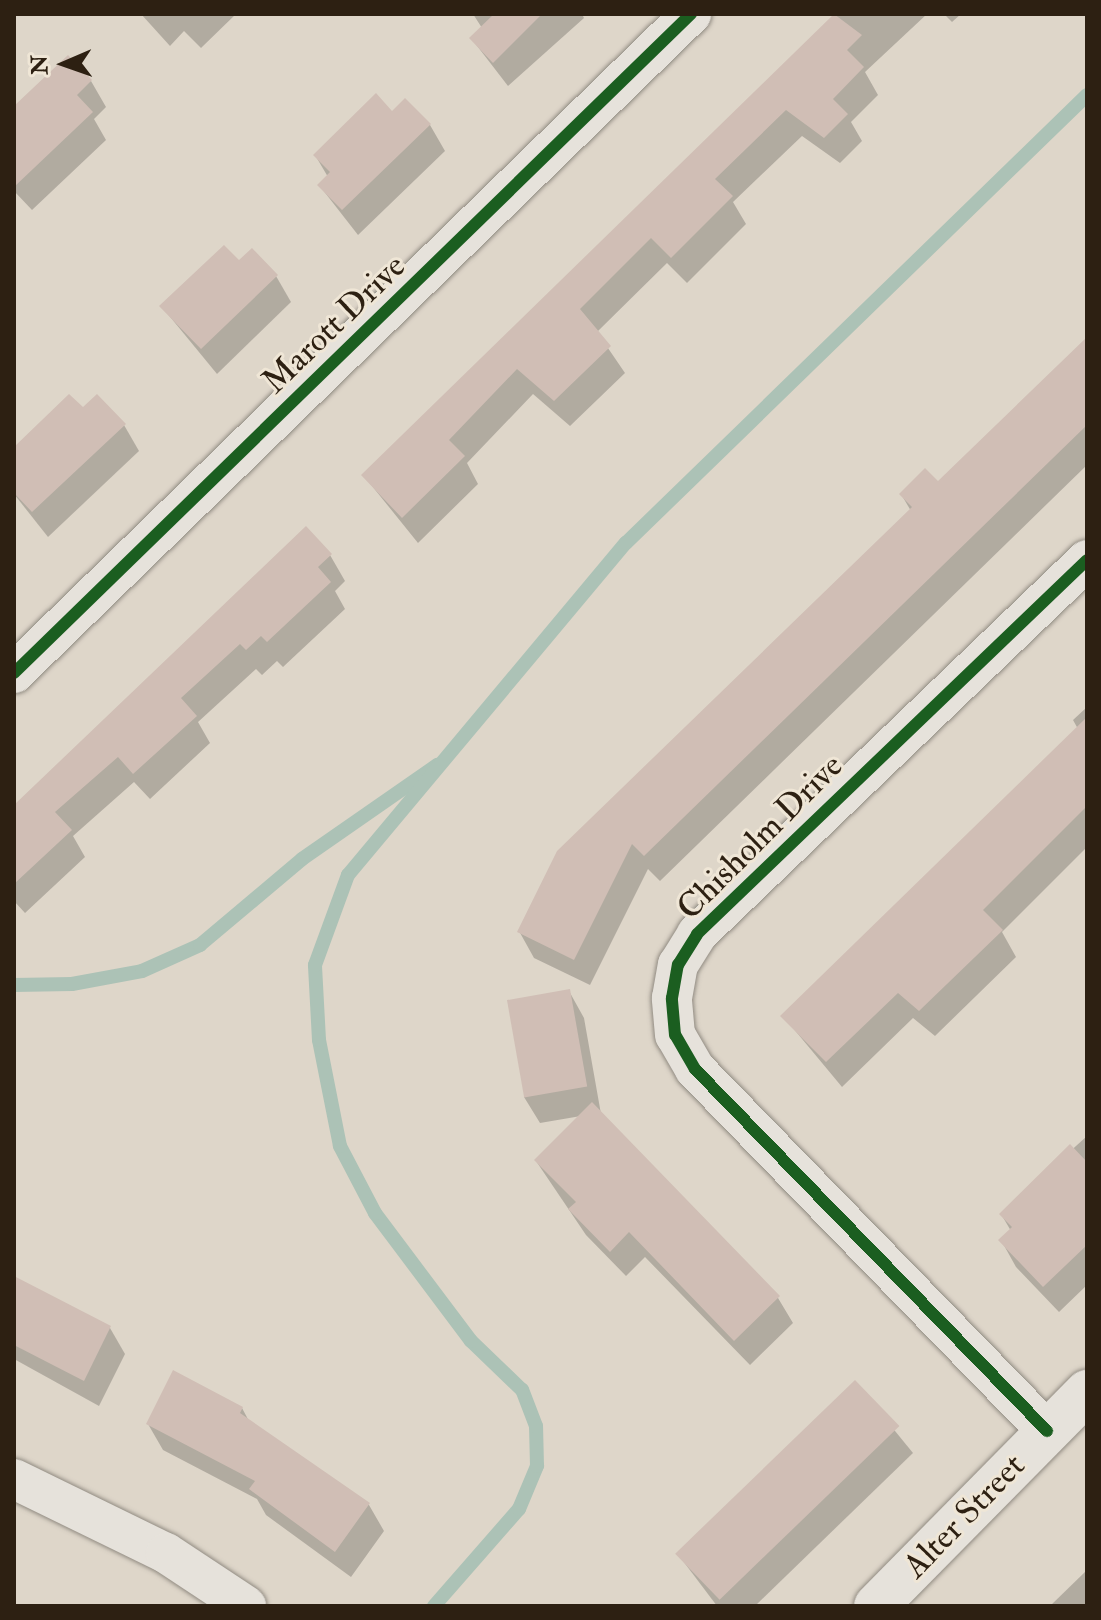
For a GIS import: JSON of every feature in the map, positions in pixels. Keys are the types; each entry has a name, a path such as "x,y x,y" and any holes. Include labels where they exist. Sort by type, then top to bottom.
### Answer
{"street":[{"name":"Marott Drive","path":"23,648 691,14"},
{"name":"Chisholm Drive","path":"1047,1431 695,1069 675,1035 672,998 678,965 697,934 1087,560"},
{"name":"Alter Street","path":"876,1606 1087,1392"},
{"path":"14,1479 166,1553 246,1606"}],"building":[{"path":"494,14 542,14 493,63 469,38"},
{"path":"834,14 862,35 847,50 864,67 833,99 848,114 824,138 786,110 715,179 733,196 671,258 651,238 580,309 611,346 554,401 517,369 449,440 465,456 402,518 361,475"},
{"path":"68,55 92,80 77,95 93,112 14,187 14,106"},
{"path":"376,93 392,111 405,98 431,124 342,210 317,185 330,172 313,155"},
{"path":"224,245 239,260 252,248 278,275 201,349 159,306"},
{"path":"1087,337 1087,425 644,856 632,844 574,960 517,932 557,851 912,507 899,494 925,468 938,481"},
{"path":"69,394 83,407 97,394 126,424 32,512 14,493 14,447"},
{"path":"306,526 332,554 318,567 331,582 267,642 261,636 246,650 240,644 181,698 197,716 133,774 118,757 55,812 72,830 14,884 14,805"},
{"path":"1087,717 1087,806 983,910 1003,930 919,1011 898,993 826,1062 780,1016"},
{"path":"570,989 587,1086 524,1098 507,1000"},
{"path":"592,1102 780,1296 734,1341 629,1232 610,1252 568,1209 576,1202 534,1160"},
{"path":"1070,1144 1087,1162 1087,1245 1043,1287 998,1240 1012,1227 999,1214"},
{"path":"14,1276 111,1326 84,1381 14,1345"},
{"path":"173,1370 243,1407 240,1413 370,1503 335,1552 249,1489 255,1481 146,1424"},
{"path":"855,1380 899,1426 720,1600 675,1554"}],"waterway":[{"path":"434,1606 519,1509 537,1466 536,1426 522,1390 471,1341 375,1213 340,1146 319,1040 315,965 348,875 626,543 1087,95"},
{"path":"14,985 72,984 142,971 200,945 302,859 437,765"}],"cycle path":[{"path":"14,673 691,14"},
{"path":"1047,1431 695,1069 675,1035 672,998 678,965 697,934 1087,560"}]}
